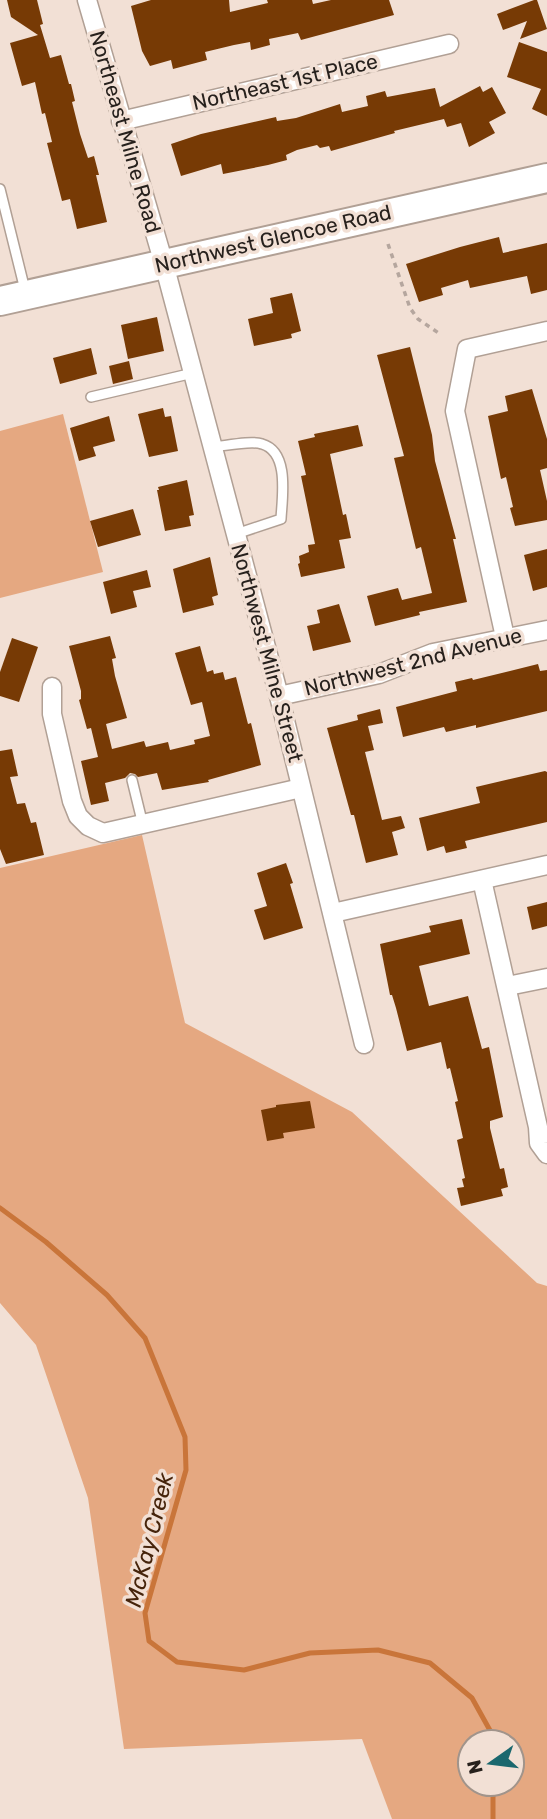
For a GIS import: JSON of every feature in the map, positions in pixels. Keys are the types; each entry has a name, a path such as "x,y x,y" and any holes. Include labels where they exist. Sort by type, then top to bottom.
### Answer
{"main road":[{"name":"Northwest Glencoe Road","path":"13,298 547,178"}],"street":[{"name":"Northeast Milne Road","path":"87,0 163,264"},
{"name":"Northeast 1st Place","path":"121,121 449,44"},
{"name":"Northwest Milne Street","path":"163,264 279,696 364,1044"},
{"path":"505,636 454,411 467,349 547,331"},
{"name":"Northwest 2nd Avenue","path":"279,696 380,674 419,657 505,636 547,630"},
{"path":"52,687 52,714 72,801 78,816 88,827 103,833 301,788"},
{"path":"332,913 547,865"},
{"path":"482,880 508,986 538,1127 539,1143 547,1154"},
{"path":"508,986 547,978"}],"lane":[{"path":"0,189 13,298"},
{"path":"91,397 193,373"},
{"path":"213,447 260,443 271,448 280,462 283,486 281,519 236,534"},
{"path":"132,780 143,825"}],"path":[{"path":"388,244 410,308 418,319 440,334"}],"shaded area":[{"path":"63,414 103,572 0,598 0,431"},
{"path":"142,835 185,1023 352,1112 537,1283 547,1286 547,1819 392,1819 362,1739 124,1749 88,1498 36,1345 0,1303 0,868"}],"building":[{"path":"7,0 37,0 43,24 40,25 50,58 61,55 71,84 75,101 72,102 80,134 88,158 94,156 107,222 77,229 70,199 62,201 47,143 52,142 35,82 22,86 10,43 38,35 11,17"},
{"path":"151,0 229,0 230,12 268,3 267,0 312,0 313,4 331,0 389,0 394,15 301,40 298,33 269,39 270,45 251,50 250,42 205,52 207,60 173,69 171,60 150,66 142,51 131,6"},
{"path":"537,0 547,29 520,39 527,21 503,30 497,14"},
{"path":"519,42 547,52 547,116 532,109 541,89 507,77"},
{"path":"480,86 483,92 492,87 506,113 489,122 495,133 469,147 461,123 447,127 444,119 331,151 329,146 320,148 317,145 297,150 286,155 287,160 268,165 223,174 221,164 181,176 171,144 201,134 276,117 277,121 296,118 340,104 342,112 368,106 366,96 385,91 387,97 435,88 440,107"},
{"path":"499,237 503,253 547,243 547,290 531,294 527,276 470,288 468,280 441,288 443,295 419,302 406,264"},
{"path":"292,293 301,331 291,334 292,338 254,346 248,319 273,313 270,298"},
{"path":"157,317 164,351 128,359 121,325"},
{"path":"410,347 432,435 435,461 456,539 453,539 467,602 419,612 420,615 375,626 367,596 398,588 402,600 432,593 421,547 416,549 394,458 404,456 377,355"},
{"path":"91,348 97,374 60,384 53,358"},
{"path":"129,361 133,379 113,384 109,366"},
{"path":"532,389 547,439 547,468 540,470 547,501 547,520 515,526 506,477 501,479 488,416 508,411 505,396"},
{"path":"163,408 165,417 171,416 178,451 149,457 138,414"},
{"path":"109,416 115,441 93,447 96,456 79,461 70,428"},
{"path":"358,425 363,446 330,454 343,515 346,514 351,538 339,540 345,568 301,577 299,556 309,552 308,545 315,544 301,476 306,475 298,441 315,437 314,434"},
{"path":"187,480 194,515 189,516 191,526 165,531 158,487"},
{"path":"133,509 141,535 98,547 90,521"},
{"path":"547,549 547,587 533,591 524,555"},
{"path":"210,557 218,595 212,597 214,605 183,613 173,569"},
{"path":"147,570 151,587 133,591 137,607 111,614 103,582"},
{"path":"339,604 351,642 313,651 307,626 320,623 317,610"},
{"path":"110,636 116,658 112,659 115,676 127,718 106,724 112,749 144,741 146,747 168,742 170,750 195,744 194,740 210,736 202,702 191,705 175,653 200,646 207,672 223,672 225,680 236,677 261,765 208,780 209,782 162,790 157,773 138,777 130,773 125,778 105,783 109,801 91,805 81,761 98,757 91,728 87,729 79,700 81,691 69,646"},
{"path":"12,638 38,647 19,702 0,696 0,672"},
{"path":"538,664 540,671 547,670 547,711 476,728 476,725 446,732 444,727 403,737 396,707 457,691 455,682"},
{"path":"380,709 383,723 368,726 374,750 365,752 382,820 401,816 405,828 392,832 398,855 366,863 327,728 358,720 357,715"},
{"path":"12,749 18,776 10,777 17,804 25,803 31,823 36,822 44,855 6,864 0,849 0,751"},
{"path":"545,771 547,822 465,841 467,848 446,853 444,846 427,851 419,818 480,803 476,787"},
{"path":"286,863 303,928 264,940 254,910 267,906 257,873"},
{"path":"547,902 547,926 532,930 527,907"},
{"path":"462,919 470,954 419,966 429,1006 468,996 482,1049 489,1047 503,1117 490,1121 490,1128 500,1169 504,1168 508,1187 501,1189 503,1196 461,1206 457,1188 464,1187 462,1179 465,1178 457,1140 463,1138 450,1068 447,1069 441,1042 407,1051 390,995 380,944 431,932 429,926"},
{"path":"310,1101 315,1128 283,1133 284,1138 267,1141 261,1110 276,1105"}],"waterway":[{"name":"McKay Creek","path":"0,1208 46,1242 107,1295 145,1338 185,1437 186,1470 145,1613 149,1641 177,1662 244,1670 310,1653 378,1650 430,1663 472,1698 489,1728"},
{"name":"McKay Creek","path":"493,1798 493,1819"}]}
